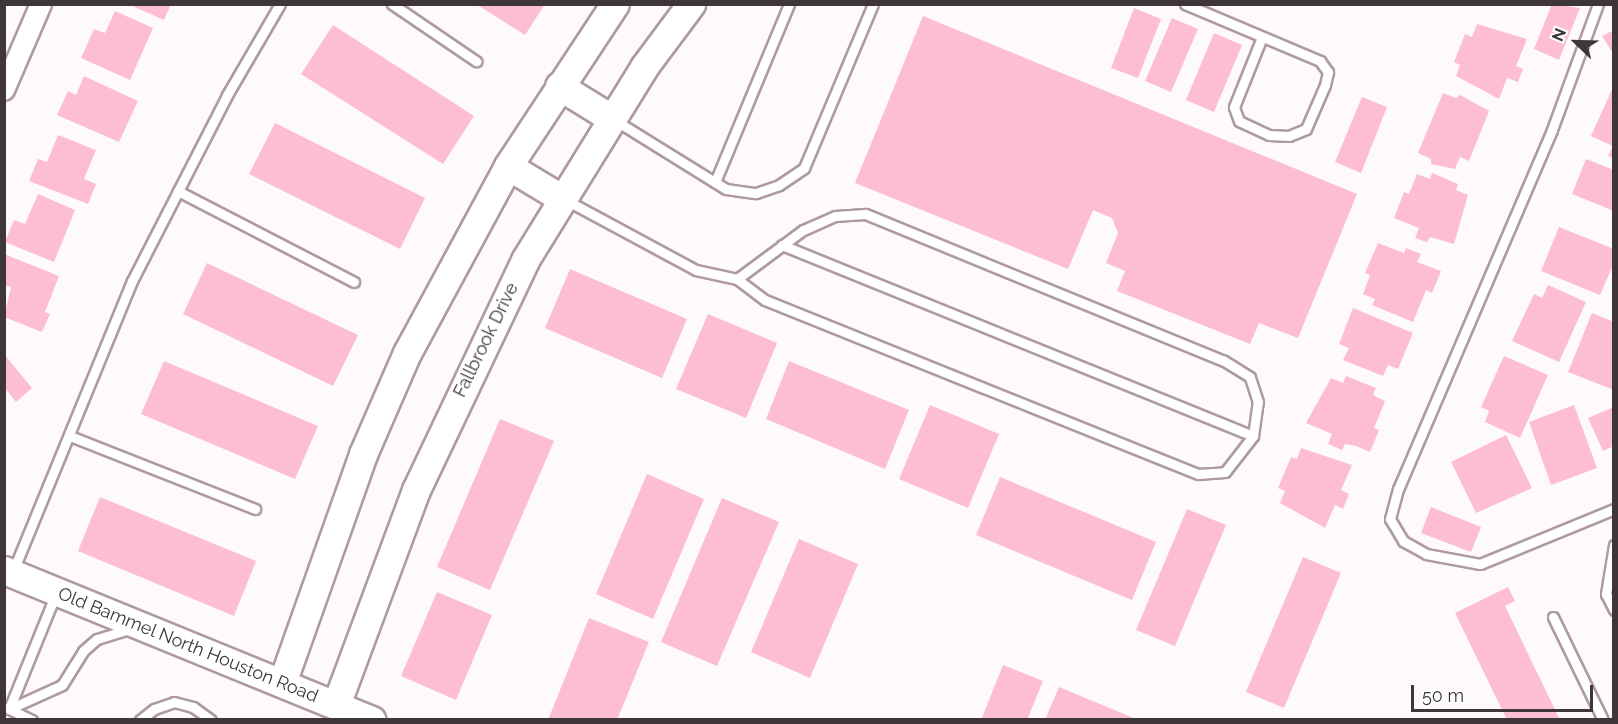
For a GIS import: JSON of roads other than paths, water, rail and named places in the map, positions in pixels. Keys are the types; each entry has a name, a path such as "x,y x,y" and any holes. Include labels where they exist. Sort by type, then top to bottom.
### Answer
{"street":[{"path":"4,90 40,4"},
{"path":"282,683 363,454 407,353 508,166 615,4"},
{"name":"Fallbrook Drive","path":"336,705 416,489 467,375 561,198 611,118 691,4"},
{"path":"559,86 611,118"},
{"path":"508,166 561,198"},
{"name":"Old Bammel North Houston Road","path":"8,571 372,720"}],"lane":[{"path":"8,571 70,436 132,281 227,95 280,4"},
{"path":"392,4 476,61"},
{"path":"715,182 789,4"},
{"path":"611,118 726,189 756,193 780,185 804,168 873,4"},
{"path":"1185,4 1320,61 1328,72 1306,129 1289,136 1269,135 1239,121 1234,107 1262,37"},
{"path":"1598,4 1552,130 1398,489 1390,519 1403,540 1426,554 1480,564 1614,509"},
{"path":"178,191 354,282"},
{"path":"561,198 696,270 737,279 765,300 1198,474 1225,472 1253,436 1258,402 1250,377 1224,361 865,214 835,216 803,230 737,279"},
{"path":"782,245 1253,436"},
{"path":"70,436 255,509"},
{"path":"1614,545 1606,594 1614,610"},
{"path":"7,708 57,591"},
{"path":"1553,617 1603,720"},
{"path":"7,708 62,685 83,651 97,639 141,626"},
{"path":"140,720 154,709 174,702 193,707 211,720"},
{"path":"7,708 32,720"}]}
